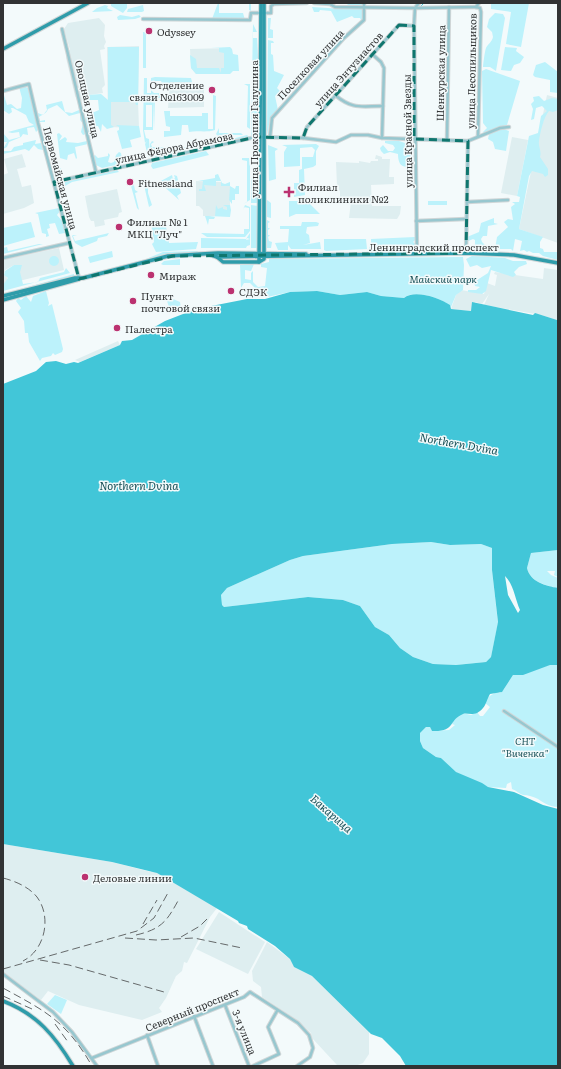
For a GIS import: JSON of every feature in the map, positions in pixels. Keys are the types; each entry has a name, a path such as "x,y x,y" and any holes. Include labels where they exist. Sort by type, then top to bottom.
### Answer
{"main road":[{"path":"3,49 88,3"},
{"name":"улица Прокопия Галушина","path":"261,3 263,13"},
{"name":"улица Прокопия Галушина","path":"262,254 264,3"},
{"name":"Ленинградский проспект","path":"3,300 161,257 262,254 309,255 466,253 526,257 558,263"},
{"path":"217,257 223,262 260,262 263,261 262,254"},
{"name":"Ленинградский проспект","path":"211,255 217,257 262,254"},
{"name":"Ленинградский проспект","path":"3,296 75,278 79,279"},
{"path":"3,1001 19,1009 52,1034 73,1066"}],"street":[{"path":"143,19 250,20 251,13 271,12 271,6 274,4 307,3"},
{"path":"314,3 330,4 335,7 365,5 415,8 476,7 479,3"},
{"path":"415,8 419,3"},
{"name":"Поселковая улица","path":"270,137 272,118 339,44 364,20 365,5"},
{"name":"Шенкурская улица","path":"447,140 449,7"},
{"name":"улица Лесопильщиков","path":"476,7 480,8 481,12 478,137"},
{"name":"улица Красной Звезды","path":"415,8 414,139 417,253"},
{"name":"улица Энтузиастов","path":"303,138 307,127 398,25 414,26"},
{"name":"Овощная улица","path":"62,30 96,172"},
{"path":"372,54 381,62 384,68 382,138"},
{"name":"Первомайская улица","path":"3,91 29,84 79,279"},
{"path":"335,95 345,104 351,106 383,106"},
{"name":"улица Фёдора Абрамова","path":"54,182 262,137 303,138 336,142 351,135 368,135 382,138 468,141 500,128 509,127"},
{"path":"466,253 468,141"},
{"path":"466,202 508,200"},
{"path":"416,221 466,219"},
{"path":"3,258 69,243"},
{"path":"504,711 558,747"},
{"path":"3,974 53,1012 72,1032 97,1066"},
{"name":"Северный проспект","path":"92,1058 194,1016 225,1005 244,997 250,992 277,1011 298,1023 309,1035 313,1048 310,1057 297,1066"},
{"name":"3-я улица","path":"225,1005 249,1066"},
{"path":"253,1066 279,1054 268,1027 277,1011"},
{"path":"194,1016 214,1066"},
{"path":"147,1035 158,1066"}],"highlighted area":[{"path":"399,25 414,26 414,139 468,141 466,253 173,256 79,279 54,182 256,137 303,138 307,127"}],"shaded area":[{"path":"99,18 105,25 104,36 106,42 104,46 105,49 100,50 105,85 102,88 103,93 89,95 86,99 78,102 75,96 66,58 66,51 70,50 64,29 68,23"},
{"path":"139,46 139,128 108,127 107,47"},
{"path":"230,48 230,69 226,74 196,74 191,68 190,49"},
{"path":"170,82 192,82 192,86 204,87 204,107 168,108"},
{"path":"547,95 558,98 558,243 519,229"},
{"path":"512,137 528,140 517,196 501,193"},
{"path":"22,154 26,167 17,169 22,187 31,185 34,203 24,208 3,214 3,175 8,173 4,159"},
{"path":"376,155 382,157 382,159 390,159 389,177 394,177 394,184 371,185 372,206 401,206 400,214 397,219 349,218 351,202 346,202 346,204 337,202 340,198 340,191 339,186 337,186 336,162 359,163 359,161 370,163 371,161 378,161 378,159 375,159"},
{"path":"196,181 221,182 221,186 230,186 230,216 203,216 203,210 199,206 196,206"},
{"path":"117,189 122,212 119,213 118,217 104,220 105,225 95,227 94,221 91,221 89,217 85,196"},
{"path":"59,248 64,270 19,281 14,265 5,270 4,274 8,279 4,285 3,260"},
{"path":"544,268 558,270 558,324 556,324 557,320 541,315 484,305 489,294 482,304 475,302 471,311 451,309 456,295 461,290 484,294 487,283 495,286 497,275 494,274 495,272 543,279"},
{"path":"118,341 120,345 80,362 75,360"},
{"path":"3,844 112,862 151,872 152,870 217,908 210,917 187,963 184,962 182,971 176,976 166,998 159,1008 162,1012 142,1020 79,1005 48,991 41,1000 3,972"},
{"path":"219,912 265,942 248,974 196,949"},
{"path":"267,942 290,959 294,967 312,976 369,1031 369,1054 363,1063 355,1066 337,1065 312,1038 311,1033 297,1020 262,997 261,987 253,981 252,971"}],"green space":[{"path":"111,3 127,3 127,8 123,13 111,6"},
{"path":"218,3 219,13 243,13 245,20 212,19"},
{"path":"219,3 251,3 251,11 249,10 249,4"},
{"path":"347,3 363,3 363,19 361,20 360,18 354,18 352,16 337,22 331,11 320,10 319,12 314,12 312,7 343,9 348,6"},
{"path":"489,3 529,3 521,47 506,44 511,12 491,9 491,4"},
{"path":"105,5 113,11 92,12 97,8"},
{"path":"143,5 144,11 142,12 127,12 128,9"},
{"path":"495,13 503,14 505,18 496,71 490,67 483,67 486,48 493,37 492,32 487,27 489,19"},
{"path":"120,15 132,17 139,15 141,17 135,19 118,20 117,17"},
{"path":"268,18 271,18 270,29 273,30 273,38 268,38"},
{"path":"253,24 257,32 253,32 253,38 257,38 259,78 253,80 252,78"},
{"path":"143,32 146,32 146,68 143,68"},
{"path":"268,40 273,41 274,43 271,43 271,54 273,55 274,71 284,75 277,88 286,97 283,97 279,93 275,96 278,110 270,119 267,136"},
{"path":"108,47 139,47 138,105 136,105 135,102 111,102 111,125 114,127 107,129 102,124 101,132 98,126 90,127 92,133 98,133 94,137 91,137 88,133 83,135 81,132 83,123 80,120 80,113 69,116 57,105 48,109 44,114 47,110 46,105 62,101 65,112 72,113 79,110 77,99 85,120 87,115 99,110 98,100 88,100 88,95 101,94 108,100"},
{"path":"230,47 233,54 238,55 239,71 233,71 230,74 196,74 191,68 190,55 196,59 197,68 219,68 221,73 221,68 224,68 224,53 219,52 219,48 211,48"},
{"path":"505,47 517,48 516,51 524,57 520,63 514,65 511,71 501,70"},
{"path":"545,62 558,72 558,93 550,92 550,80 535,77 533,75 536,65"},
{"path":"486,69 520,81 507,125 484,133 483,132 487,128 483,123 482,71"},
{"path":"144,78 147,78 147,93 151,93 151,90 154,93 160,93 162,96 162,98 155,98 155,130 154,98 153,130 144,130 146,138 149,139 150,156 148,157 145,144 147,141 145,143 143,130","holes":["146,105 152,105 152,127 146,127"]},
{"path":"151,78 191,78 192,82 170,82 169,86 166,84 163,86 161,81 151,81"},
{"path":"257,82 259,85 259,134 251,136 252,83"},
{"path":"244,84 250,84 250,129 247,127 248,86"},
{"path":"24,86 28,88 38,130 36,132 34,127 27,128 28,135 23,134 21,137 9,142 7,147 3,149 7,142 3,142 3,133 9,140 20,137 19,132 8,132 34,125 29,122 26,115 13,108 11,108 12,112 9,114 3,110 3,92 7,105 11,104 17,109 21,108 22,98 19,87"},
{"path":"213,95 216,96 215,130 189,132 188,125 182,125 181,135 164,137 164,131 170,131 170,127 166,126 164,111 170,111 170,116 202,116 202,113 208,113 208,129 213,129"},
{"path":"539,96 544,101 552,98 558,99 558,110 553,112 549,111 547,113 542,125 539,143 541,153 540,157 548,169 548,175 545,177 543,174 532,171 529,176 519,229 543,237 540,242 540,248 543,249 544,252 558,252 558,260 543,256 539,253 527,252 524,250 520,251 522,241 515,239 513,251 511,249 495,249 497,237 508,227 504,222 508,219 513,220 511,207 515,204 512,202 519,202 520,197 517,196 529,136 538,133 541,116 547,111 542,106 536,108 534,119 531,120 533,109 531,104 534,101 533,97"},
{"path":"38,113 42,115 39,117 40,121 45,120 45,122 39,122"},
{"path":"116,125 139,126 141,137 130,140 132,147 122,149 117,131 119,130 119,127"},
{"path":"219,128 219,133 241,133 243,135 219,135 220,142 247,135 249,137 153,159 152,157 186,149 150,148 150,144 152,141 154,142 151,144 152,147 187,147 187,142 189,149 189,144 195,147 217,142 187,140 218,140 219,137 216,134"},
{"path":"501,128 509,131 506,151 495,149 493,142 488,139 489,134"},
{"path":"59,133 62,136 59,141 65,137 67,139 66,142 78,143 87,141 88,144 75,147 76,159 74,153 68,155 67,160 60,158 57,134"},
{"path":"36,140 35,144 41,143 43,150 38,149 34,145 29,151 25,149 3,154 3,151 11,151 14,147 23,145 23,143"},
{"path":"385,141 399,141 405,143 404,150 410,150 413,153 411,166 402,166 398,154 390,152 384,154 380,148 383,145 388,151 393,151 395,148 393,145 385,143"},
{"path":"191,143 207,143 196,146"},
{"path":"316,144 319,146 316,151 316,165 304,169 305,195 294,197 294,183 299,183 299,170 302,169 302,157 313,157 315,150 312,147 300,148 300,166 284,167 284,152 287,147 282,145"},
{"path":"268,145 278,149 275,151 276,179 269,181"},
{"path":"175,150 152,156 151,151"},
{"path":"206,151 209,155 153,169 151,166 152,163"},
{"path":"119,152 121,153 122,159 120,164 102,168 96,165 95,155 98,158 108,156 108,153 110,155 108,162 111,163 114,162 116,155"},
{"path":"242,158 249,158 250,165 250,200 247,202 247,161 242,160"},
{"path":"55,167 59,167 61,168 61,176 55,177 52,174 52,170"},
{"path":"117,170 119,172 72,182 65,186 65,182"},
{"path":"257,172 258,203 251,203 251,179"},
{"path":"218,174 222,183 225,184 230,182 230,186 221,186 221,181 216,181 216,186 204,185 206,191 199,191 199,189 202,189 203,181 198,181 215,178 215,175"},
{"path":"172,175 173,179 175,178 174,175 177,176 181,193 177,196 179,200 159,182"},
{"path":"134,185 135,190 138,192 135,193 139,210 137,208 131,186"},
{"path":"144,185 148,185 148,193 152,205 149,207"},
{"path":"230,186 235,189 236,186 239,186 239,194 235,194 235,200 232,200 232,204 229,200"},
{"path":"267,200 271,203 271,218 267,217"},
{"path":"289,201 307,201 320,214 296,214 289,217"},
{"path":"428,201 447,201 447,205 428,205"},
{"path":"216,205 218,209 223,207 223,209 227,210 227,207 223,205 230,205 230,217 209,216 215,216"},
{"path":"245,205 250,207 250,231 245,237 207,237 201,233 244,234 244,229 249,229 249,208 244,207"},
{"path":"251,205 259,206 259,246 257,248 251,248"},
{"path":"59,208 60,211 57,215 63,222 65,233 59,234 55,223 49,224 50,228 47,229 49,236 46,237 46,234 42,233 38,214 35,213"},
{"path":"205,216 215,217 214,219 209,219 208,225"},
{"path":"494,218 494,223 498,224 488,226 487,236 483,236 481,239 487,247 475,247 475,240 473,239 466,242 467,237 479,232 481,223"},
{"path":"267,220 270,222 268,223 268,228 270,228 268,230 268,235 270,235 268,237 269,241 272,242 271,248 267,248"},
{"path":"165,221 169,243 198,242 196,249 156,252 152,244 154,242 151,224"},
{"path":"31,222 35,237 3,246 3,228"},
{"path":"302,222 319,223 318,226 307,227 306,233 309,235 310,243 303,245 320,242 321,249 291,249 288,245 288,250 278,250 275,243 288,242 289,229 280,229 280,226 301,226"},
{"path":"109,233 107,236 98,238 97,241 82,247 75,243 72,236 77,235 73,236 75,241"},
{"path":"250,233 250,239 250,245 246,248 201,248 201,238 246,239"},
{"path":"415,237 416,239 413,242 416,244 413,250 389,250 385,247 383,250 370,250 369,248 371,245 371,239"},
{"path":"324,239 366,239 367,249 326,251 324,250"},
{"path":"43,244 3,254 3,248 7,247 8,251"},
{"path":"112,251 113,257 90,263 88,257"},
{"path":"198,251 197,253 165,254 146,259 163,252"},
{"path":"54,256 59,261 54,266 49,261"},
{"path":"472,256 526,261 527,264 519,267 514,272 516,275 513,277 491,270 486,291 482,294 468,292 468,290 476,290 480,287 475,286 474,282 488,273 491,266 482,268 477,265 470,267 466,259"},
{"name":"Майский парк","path":"463,257 463,290 456,295 451,307 435,298 414,294 408,295 404,298 381,296 367,292 340,295 317,291 290,292 267,297 264,294 266,289 260,290 260,288 255,288 250,283 244,283 241,288 240,265 254,264 251,271 245,270 245,279 251,280 251,273 253,271 253,282 258,287 265,286 267,268 261,267 261,264 269,262 269,259"},
{"path":"180,259 180,265 161,264 164,261"},
{"path":"14,265 22,265 20,272 23,284 35,282 3,291 3,285 8,278 4,275 5,271"},
{"path":"66,268 70,273 38,282 40,278 64,272"},
{"path":"74,274 74,276 10,292"},
{"path":"46,291 49,303 48,306 52,304 63,349 62,352 55,355 53,353 51,356 42,358 40,361 29,342 28,333 25,333 24,321 18,312 21,308 16,301 18,298 21,300 26,296 31,302 33,296"},
{"path":"173,299 180,302 181,309 175,311 174,307 169,307 167,301"},
{"path":"431,542 450,545 481,544 492,548 492,570 498,623 491,657 486,662 456,665 433,664 413,657 400,648 389,635 375,627 360,606 343,600 308,597 224,607 222,605 221,595 227,588 290,560 303,556 392,544"},
{"path":"558,550 558,577 554,575 555,571 547,571 551,575 558,578 557,589 535,580 527,568 531,553"},
{"name":"СНТ \"Виченка\"","path":"549,665 558,665 558,807 550,806 538,799 520,794 512,789 511,782 507,784 506,788 488,787 455,772 441,758 436,757 423,748 420,741 420,733 426,727 430,727 432,731 449,730 455,725 452,724 454,719 463,713 471,715 477,712 480,716 483,716 490,707 485,703 487,699 497,692 500,693 513,675 520,675"},
{"path":"55,995 67,1000 61,1014 47,1004"}],"water":[{"path":"317,291 340,295 367,292 381,296 404,298 408,295 420,294 434,297 446,302 450,305 451,309 471,311 472,302 533,315 535,313 557,320 558,550 531,553 527,568 531,577 535,580 558,588 558,665 550,665 523,675 513,675 502,692 490,694 485,705 480,711 474,714 463,714 458,716 445,730 432,731 430,727 426,727 420,733 420,741 423,748 436,757 441,758 456,772 488,787 514,792 543,805 558,809 558,1066 406,1066 400,1056 382,1038 371,1034 312,976 294,967 290,959 275,946 248,929 247,926 239,923 157,873 112,862 3,844 3,384 36,371 46,362 56,361 66,364 74,362 78,363 120,345 122,341 132,340 165,321 196,309 247,299 265,299 290,292","holes":["431,542 450,545 481,544 492,548 492,570 498,622 491,657 486,662 456,665 433,664 413,657 400,648 389,635 375,627 360,606 343,600 308,597 224,607 222,605 221,595 227,588 290,560 303,556 392,544","505,576 514,592 520,610 518,613 508,595"]}],"waterway":[{"path":"421,6 424,3"}],"railway":[{"path":"3,878 22,885 30,890 34,893 42,905 45,923 41,941 31,956 23,961"},
{"path":"3,969 137,931 154,918 169,891"},
{"path":"136,935 152,930 163,923 179,899"},
{"path":"143,924 157,900"},
{"path":"181,937 200,926 207,919"},
{"path":"125,938 156,940 194,938 242,948"},
{"path":"40,960 69,965 164,992"},
{"path":"3,988 44,1011 54,1019 73,1038 92,1066"},
{"path":"3,996 32,1009"},
{"path":"55,1024 68,1042"}],"place":[{"name":"Odyssey","path":"149,31"},
{"name":"Отделение связи №163009","path":"212,90"},
{"name":"Fitnessland","path":"130,182"},
{"name":"Филиал поликлиники №2","path":"289,192"},
{"name":"Филиал № 1 МКЦ \"Луч\"","path":"119,227"},
{"name":"Мираж","path":"151,275"},
{"name":"СДЭК","path":"231,291"},
{"name":"Пункт почтовой связи","path":"133,301"},
{"name":"Палестра","path":"117,328"},
{"name":"Деловые линии","path":"85,877"}],"water label":[{"name":"Northern Dvina","path":"459,443"},
{"name":"Northern Dvina","path":"139,485"},
{"name":"Бакарица","path":"332,813"}]}
